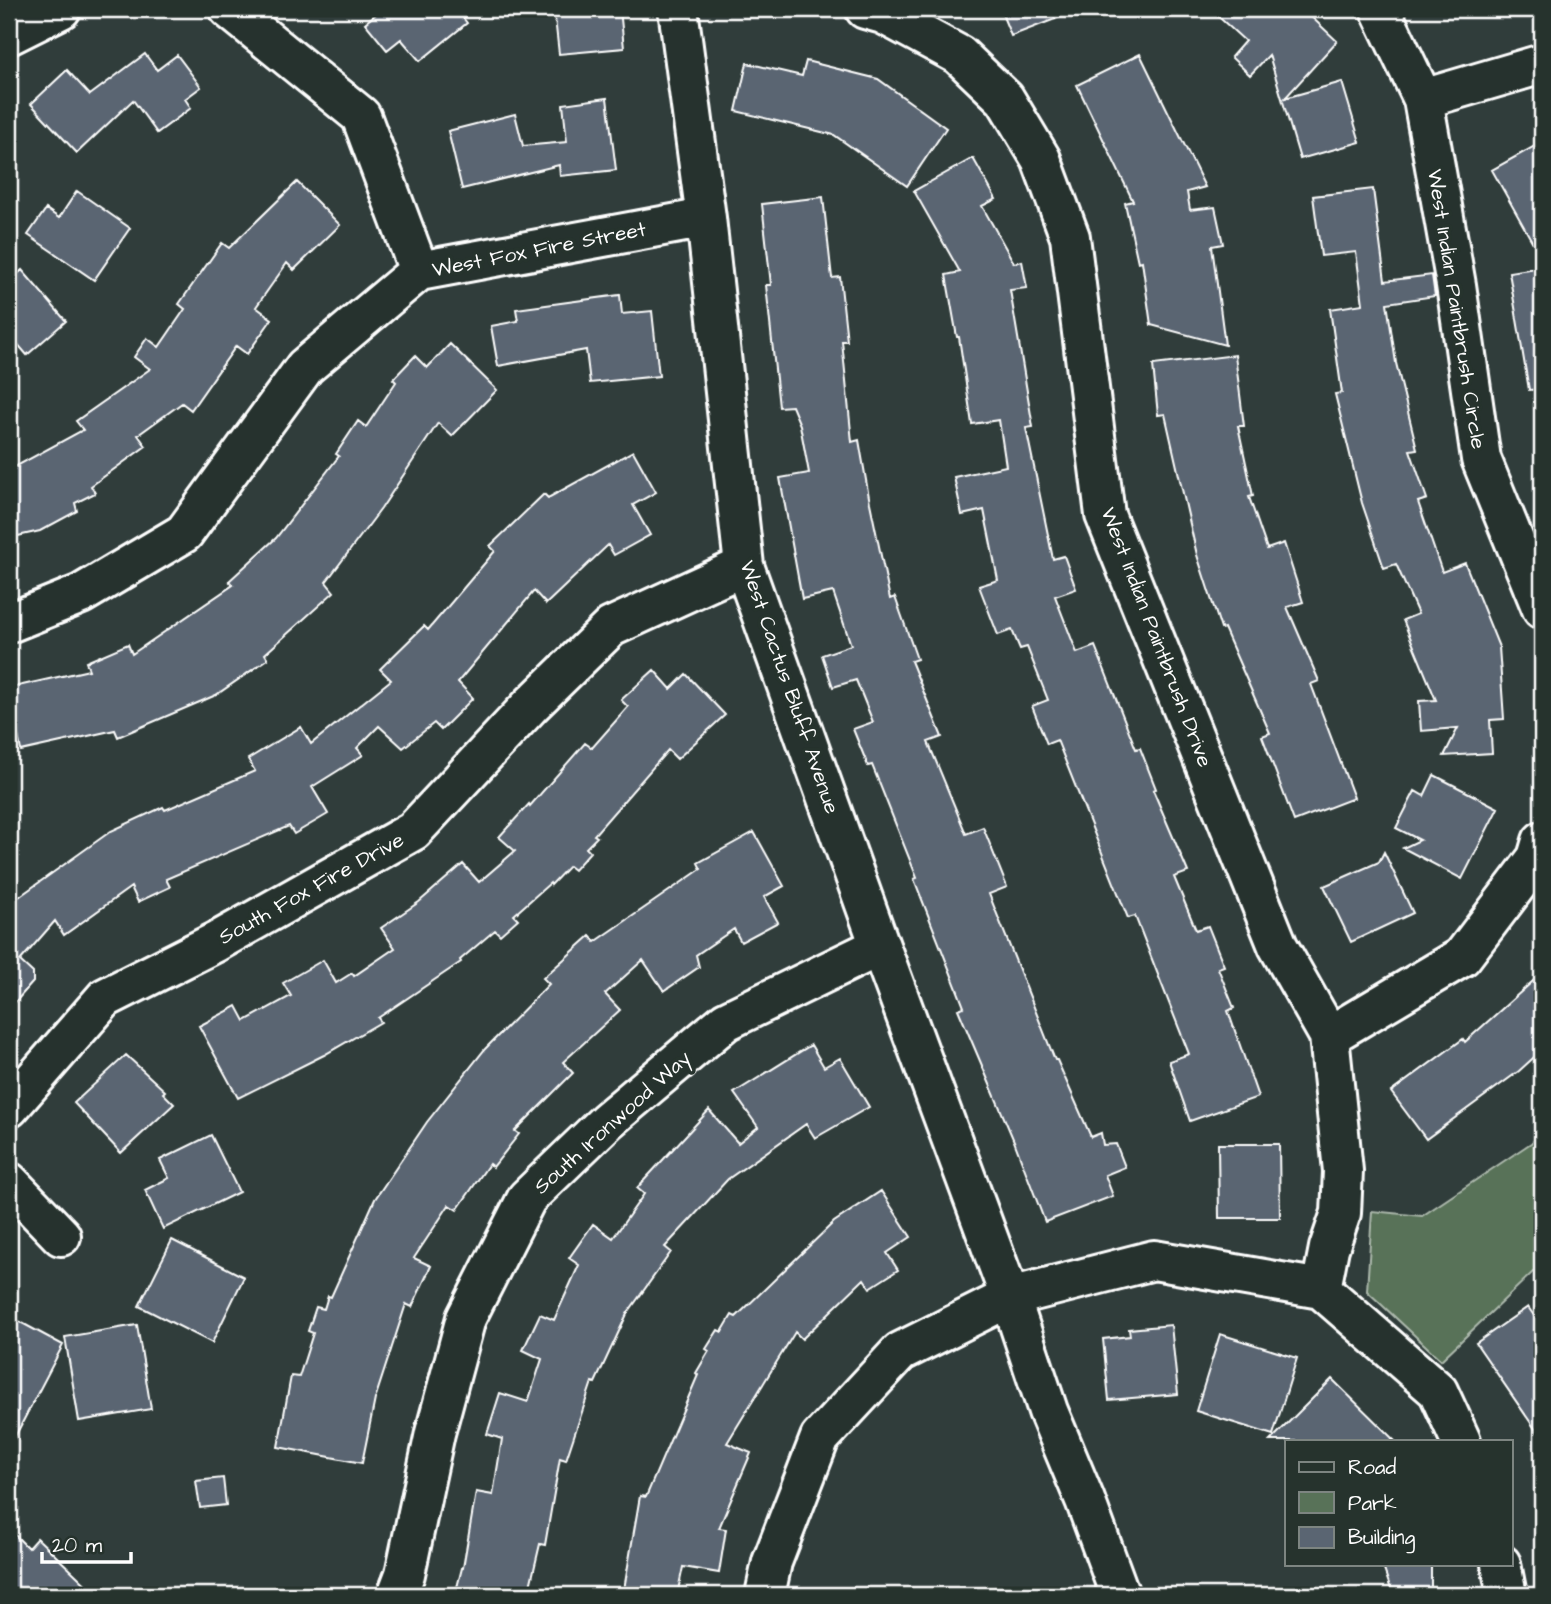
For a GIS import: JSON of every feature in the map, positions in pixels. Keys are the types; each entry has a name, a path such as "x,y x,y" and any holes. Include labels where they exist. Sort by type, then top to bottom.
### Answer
{"street":[{"path":"9,35 61,9"},
{"path":"229,9 361,116 419,271"},
{"name":"West Cactus Bluff Avenue","path":"678,9 706,218 744,566 880,946 1010,1297 1048,1412 1085,1500 1120,1595"},
{"name":"West Indian Paintbrush Circle","path":"1380,9 1423,99 1456,285 1480,459 1542,609"},
{"name":"West Indian Paintbrush Drive","path":"879,10 959,55 1005,99 1041,159 1070,237 1105,515 1278,946 1329,1036 1343,1171 1341,1213 1329,1248 1321,1289"},
{"path":"1423,99 1542,64"},
{"name":"West Fox Fire Street","path":"9,623 81,594 184,533 304,367 419,271 706,218"},
{"name":"South Fox Fire Drive","path":"9,1108 105,998 216,942 413,831 531,705 611,628 744,566"},
{"path":"1329,1036 1462,957 1537,859 1542,841"},
{"name":"South Ironwood Way","path":"397,1595 405,1574 435,1433 466,1318 527,1198 607,1121 726,1021 880,946"},
{"path":"9,1182 61,1236"},
{"path":"765,1595 772,1562 820,1438 900,1352 1010,1297 1154,1260 1321,1289 1438,1391 1461,1440"},
{"path":"1501,1566 1507,1595"}],"green space":[{"path":"1542,1133 1542,1272 1534,1271 1441,1360 1367,1291 1372,1211 1422,1216"}],"building":[{"path":"382,9 456,9 467,23 420,61 401,39 387,50 365,23"},
{"path":"554,9 620,9 624,48 559,54"},
{"path":"1000,9 1076,9 1076,11 1011,36"},
{"path":"1210,9 1303,9 1337,41 1285,98 1342,82 1360,142 1300,159 1269,55 1250,75 1231,57 1245,41"},
{"path":"145,54 157,70 177,55 201,87 185,99 191,108 157,133 133,100 77,153 31,104 67,70 90,95"},
{"path":"1140,54 1205,187 1187,192 1190,210 1215,207 1223,244 1212,246 1225,345 1151,325 1142,261 1138,262 1125,203 1133,201 1077,85"},
{"path":"806,61 878,79 946,128 907,186 834,135 736,111 747,63 802,76"},
{"path":"607,98 616,170 560,176 559,165 462,189 448,131 515,114 523,146 567,142 563,104"},
{"path":"1542,142 1542,259 1492,170"},
{"path":"973,158 996,199 982,206 1014,263 1022,261 1027,288 1010,290 1033,427 1026,428 1053,559 1064,556 1076,589 1055,596 1077,653 1095,646 1136,749 1140,748 1156,789 1153,790 1188,872 1174,877 1196,930 1208,926 1224,966 1218,968 1234,1008 1228,1011 1258,1097 1190,1121 1169,1061 1189,1054 1135,916 1128,918 1057,740 1047,744 1032,706 1048,700 1027,647 1020,649 1012,630 998,635 979,586 998,580 984,510 962,515 954,477 1006,466 999,420 972,424 959,337 946,275 960,272 914,191"},
{"path":"297,182 340,225 294,270 287,263 256,307 272,319 247,354 236,346 191,410 182,403 138,435 146,446 91,486 95,493 75,503 77,511 40,531 9,538 9,470 83,430 76,421 150,369 134,357 147,338 159,347 185,309 179,304 222,243 229,248"},
{"path":"1373,189 1385,281 1432,275 1435,296 1387,303 1396,363 1417,449 1410,450 1427,499 1418,502 1442,572 1465,563 1499,647 1504,719 1490,720 1492,753 1444,756 1458,728 1421,731 1419,701 1436,700 1403,620 1418,614 1396,564 1384,568 1362,503 1335,394 1342,393 1330,309 1363,304 1356,252 1321,256 1313,196"},
{"path":"77,191 130,228 94,280 28,235 46,209 59,218"},
{"path":"823,197 832,278 840,277 847,341 842,341 852,442 859,440 890,599 895,597 917,659 911,661 942,737 928,742 966,834 983,827 1007,887 989,894 1055,1060 1091,1137 1101,1133 1103,1145 1116,1144 1125,1167 1105,1175 1113,1196 1045,1222 958,1009 964,1007 914,879 917,878 872,765 868,766 853,729 873,722 856,680 833,687 822,655 851,645 833,592 802,599 780,478 809,473 800,425 792,406 779,407 766,285 771,285 762,204"},
{"path":"1542,267 1542,389 1529,390 1509,272"},
{"path":"22,270 66,321 27,355 9,334 9,282"},
{"path":"620,295 622,314 652,311 659,376 590,383 586,350 498,366 491,326 518,321 516,309"},
{"path":"450,344 497,390 452,436 438,423 381,509 326,582 334,592 265,654 268,659 216,695 118,737 115,730 21,751 9,688 89,670 86,662 128,644 132,654 233,585 229,581 276,538 339,456 336,454 358,421 366,427 396,382 393,379 415,356 427,368"},
{"path":"1235,355 1244,426 1238,426 1253,496 1249,497 1267,549 1284,543 1303,602 1287,607 1319,681 1311,684 1354,798 1294,821 1262,736 1270,733 1224,628 1221,629 1197,555 1165,414 1158,415 1153,365"},
{"path":"633,451 656,492 633,505 650,535 614,555 608,545 546,604 534,591 458,682 473,698 441,730 434,723 403,748 379,726 357,748 363,755 312,787 328,814 294,834 289,826 166,879 170,887 138,902 131,887 64,935 55,921 20,961 33,973 33,982 9,1009 9,904 111,831 163,807 165,810 255,771 248,759 301,727 311,744 391,680 380,669 424,626 428,630 495,551 490,546 544,494 548,498"},
{"path":"654,670 671,689 686,674 725,715 677,759 668,750 594,835 597,837 586,848 590,852 574,870 569,866 551,885 550,883 514,915 518,919 500,935 495,930 460,960 461,962 378,1018 381,1022 324,1055 238,1098 199,1026 237,1006 245,1021 291,996 283,983 323,960 336,983 352,973 354,976 395,948 381,928 419,902 463,864 479,882 515,851 499,837 585,743 592,748 628,707 621,700"},
{"path":"1434,775 1498,808 1462,879 1403,848 1420,840 1396,828 1415,791 1424,796"},
{"path":"754,832 784,886 764,897 778,922 741,942 734,929 696,955 699,967 664,991 643,960 605,994 620,1010 563,1062 573,1073 515,1131 519,1134 493,1167 489,1164 457,1210 449,1205 414,1258 431,1266 412,1307 406,1304 375,1399 362,1463 278,1447 291,1376 299,1377 313,1333 308,1331 316,1307 324,1309 375,1199 427,1122 485,1049 549,984 543,978 590,936 595,942 701,869 698,863"},
{"path":"1384,852 1413,913 1351,942 1324,886 1379,862"},
{"path":"1542,973 1542,1050 1519,1071 1426,1139 1391,1092 1463,1039 1465,1042"},
{"path":"811,1045 824,1067 840,1058 869,1107 815,1138 806,1124 728,1179 665,1247 671,1252 627,1314 595,1383 592,1382 566,1460 560,1458 545,1545 540,1544 528,1595 455,1595 463,1568 476,1492 493,1495 502,1439 487,1434 500,1393 528,1402 542,1359 523,1350 540,1314 554,1320 579,1265 569,1258 593,1224 613,1238 644,1194 637,1188 709,1110 738,1143 758,1127 734,1093"},
{"path":"126,1055 165,1091 163,1093 174,1104 121,1153 74,1103"},
{"path":"211,1135 239,1192 163,1229 145,1190 169,1178 160,1160"},
{"path":"1218,1144 1279,1144 1280,1218 1219,1218"},
{"path":"881,1191 911,1237 887,1253 898,1270 870,1288 864,1279 802,1339 795,1332 727,1443 751,1453 719,1528 726,1529 719,1573 683,1567 677,1595 623,1595 640,1496 646,1497 698,1375 696,1373 709,1351 706,1349 718,1330 722,1332 732,1315 736,1317 834,1222"},
{"path":"172,1240 244,1277 212,1343 139,1306"},
{"path":"1528,1307 1542,1327 1542,1439 1476,1343"},
{"path":"9,1316 63,1345 9,1448"},
{"path":"137,1325 151,1409 79,1421 65,1337"},
{"path":"1171,1325 1178,1394 1109,1400 1103,1339 1130,1336 1129,1329"},
{"path":"1220,1334 1297,1358 1273,1435 1196,1411"},
{"path":"1332,1379 1394,1440 1285,1440 1270,1441"},
{"path":"223,1478 226,1505 200,1508 196,1481"},
{"path":"9,1529 28,1548 37,1538 97,1595 9,1595"},
{"path":"1383,1566 1431,1566 1431,1595 1393,1595"}]}
